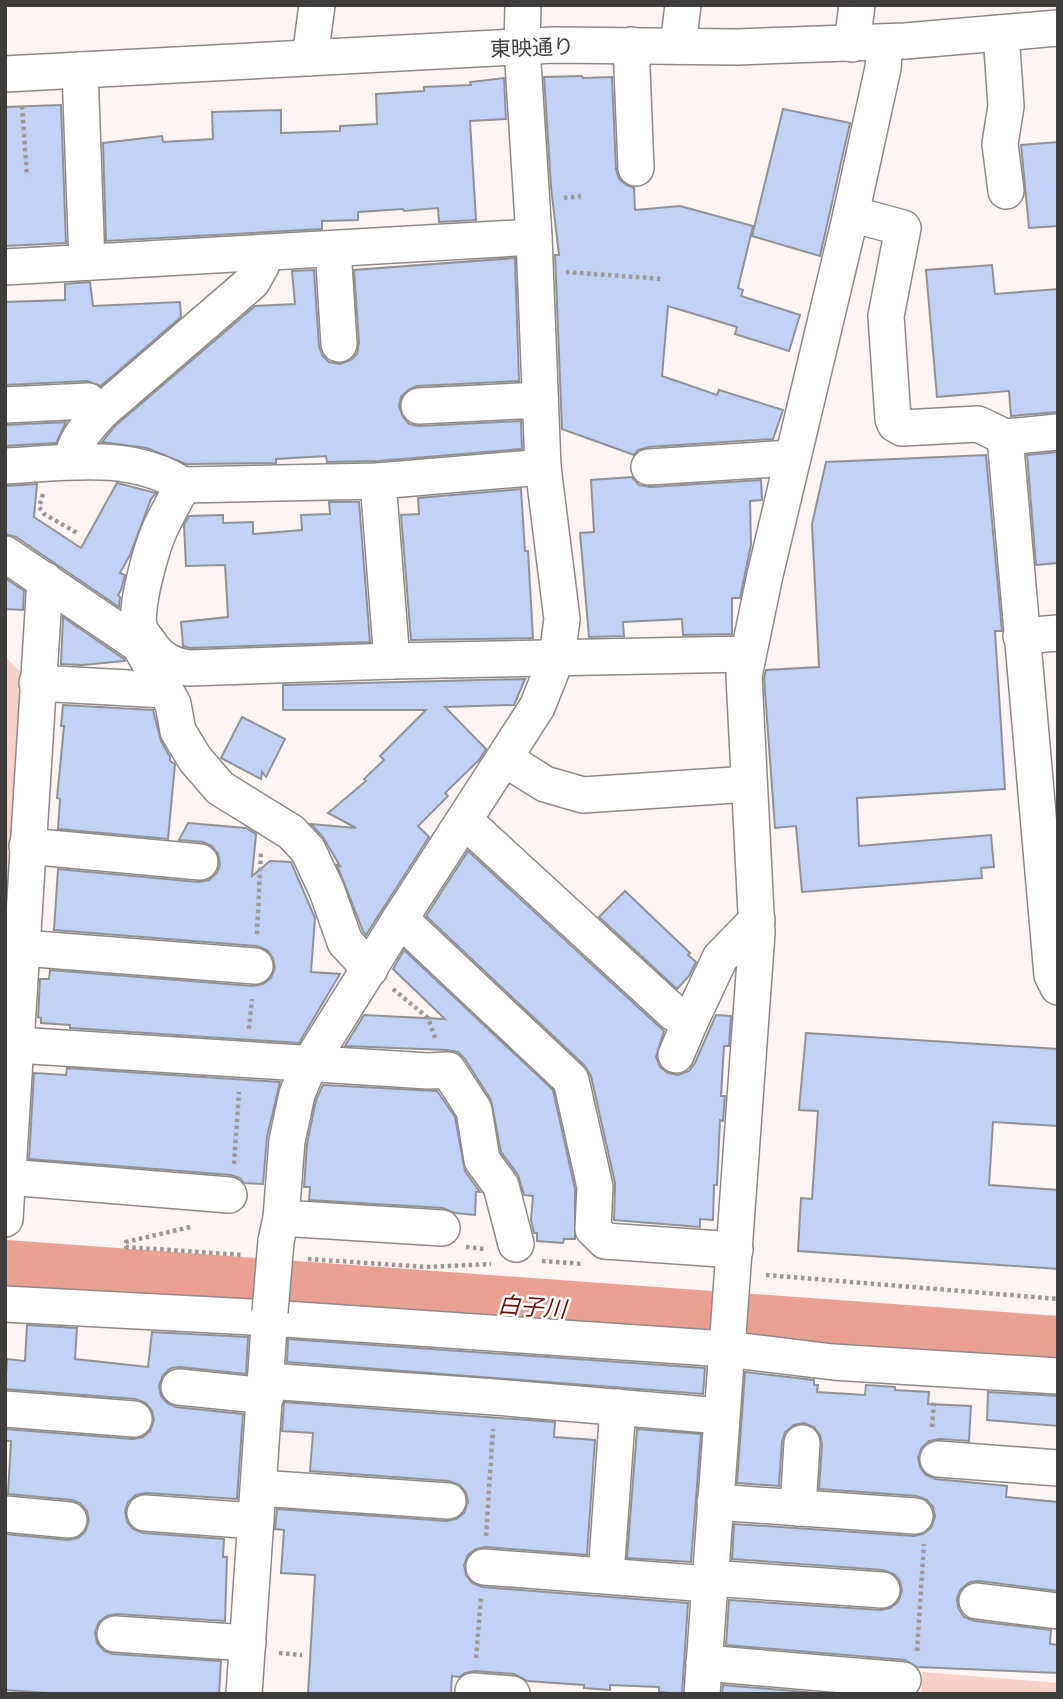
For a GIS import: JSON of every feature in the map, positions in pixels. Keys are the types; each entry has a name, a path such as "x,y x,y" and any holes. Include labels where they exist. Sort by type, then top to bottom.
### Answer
{"street":[{"path":"310,58 317,5"},
{"path":"244,1694 270,1315 287,1140 297,1094 310,1063 537,707 557,657 562,618 543,467 535,254 522,47 523,5"},
{"path":"678,46 683,5"},
{"path":"857,5 869,43 883,68 744,676 757,920 703,1678 910,1667"},
{"name":"東映通り","path":"13,74 522,47 869,43 1001,33 1047,21"},
{"path":"1001,33 1006,106 1000,144 1001,200"},
{"path":"631,45 636,168"},
{"path":"80,70 87,262"},
{"path":"851,214 903,228 886,316 895,424 902,428 978,424 1005,437 1058,432"},
{"path":"5,267 333,249 535,254"},
{"path":"333,249 339,344"},
{"path":"62,462 101,412 252,282 262,264 262,253"},
{"path":"419,406 540,400"},
{"path":"5,405 88,401 101,412"},
{"path":"1005,437 1052,975 1058,987"},
{"path":"649,467 792,458"},
{"path":"5,467 62,462 128,465 169,477 183,485 378,481 543,467"},
{"path":"378,481 392,661"},
{"path":"183,485 159,531 143,583 138,622 142,641 173,704 178,731 195,759 219,788 291,832 309,850 345,942 370,969"},
{"path":"5,554 142,641 169,664 188,668 747,654"},
{"path":"45,580 6,1192 229,1195"},
{"path":"1021,636 1058,633"},
{"path":"37,683 165,690"},
{"path":"505,759 545,784 583,795 749,783"},
{"path":"465,821 674,1013 690,1021"},
{"path":"27,846 200,862"},
{"path":"400,919 571,1080 595,1187 593,1229 605,1241 734,1267"},
{"path":"676,1055 720,958 757,920"},
{"path":"22,948 256,966"},
{"path":"16,1045 448,1070 474,1110 482,1160 501,1186 508,1254"},
{"path":"279,1230 442,1228"},
{"path":"5,1304 270,1315 726,1346 833,1362 1058,1376"},
{"path":"179,1387 618,1407 721,1416"},
{"path":"607,1575 618,1407"},
{"path":"5,1409 134,1419"},
{"path":"797,1508 802,1443"},
{"path":"935,1446 1058,1468"},
{"path":"145,1513 257,1505 448,1501"},
{"path":"715,1502 797,1508 920,1523"},
{"path":"5,1514 69,1520"},
{"path":"484,1567 882,1590"},
{"path":"977,1601 1058,1611"},
{"path":"115,1634 248,1643"},
{"path":"473,1691 512,1694"}],"path":[{"path":"13,74 27,176"},
{"path":"535,254 663,279"},
{"path":"62,462 39,507 44,514 77,533"},
{"path":"229,1195 233,1195 240,1068 247,1048 256,966 263,814"},
{"path":"370,969 428,1018 448,1070"},
{"path":"459,1264 508,1254"},
{"path":"935,1446 936,1369"},
{"path":"910,1667 920,1523"}],"shaded area":[{"path":"5,656 27,679 5,1021"},
{"path":"923,1672 1058,1683 1058,1694 921,1694"}],"building":[{"path":"544,77 612,77 616,169 619,179 634,188 635,210 680,206 753,226 738,288 743,290 741,296 800,315 789,351 735,334 737,327 668,306 662,376 717,395 719,390 783,410 773,439 648,447 638,450 634,455 562,429 555,255 559,255 551,187"},
{"path":"504,78 506,119 470,121 476,220 439,222 438,208 403,209 358,212 358,220 322,221 322,229 106,241 103,143 162,136 163,142 213,139 212,112 281,110 281,133 340,131 340,126 377,124 376,94 424,91 424,87 471,85 470,82"},
{"path":"61,105 66,243 5,246 5,107"},
{"path":"783,109 850,123 820,256 752,236"},
{"path":"1058,142 1058,226 1029,228 1021,145"},
{"path":"515,258 519,381 417,386 401,397 399,406 409,424 419,426 521,421 522,449 378,461 327,462 326,456 276,459 276,463 186,464 147,448 102,442 115,426 255,306 295,304 292,271 314,270 319,346 322,355 329,362 340,364 351,360 357,354 359,343 354,270"},
{"path":"992,265 995,294 1058,289 1058,412 1011,416 1009,391 937,397 926,270"},
{"path":"90,282 93,306 180,302 181,317 101,386 87,381 5,385 5,302 65,300 65,284"},
{"path":"66,422 56,443 5,446 5,425"},
{"path":"1058,452 1058,563 1036,565 1027,455"},
{"path":"986,455 1002,631 995,631 1005,789 857,798 859,846 991,835 994,867 981,868 982,878 802,892 796,826 775,828 764,678 766,670 819,667 812,524 826,462"},
{"path":"632,477 639,485 650,487 761,480 762,500 750,501 751,545 740,598 732,598 732,634 683,635 682,619 623,622 624,636 589,637 580,533 594,532 591,480"},
{"path":"117,483 156,493 120,573 125,575 118,595 119,607 16,537 5,534 5,486 37,484 34,517 81,548"},
{"path":"521,489 533,638 411,640 401,515 419,514 418,498"},
{"path":"329,502 359,502 370,642 190,648 183,646 181,622 228,617 225,565 186,566 184,525 189,516 223,515 223,523 253,522 253,534 302,530 301,515 330,514"},
{"path":"5,578 24,591 23,610 5,609"},
{"path":"63,617 124,659 125,661 61,664"},
{"path":"525,679 514,705 445,707 486,749 479,760 445,793 448,796 418,826 429,837 366,935 337,865 340,866 323,837 311,824 356,828 328,813 366,781 364,779 384,760 380,756 426,710 283,710 283,685"},
{"path":"63,705 153,710 161,741 170,761 175,764 168,839 58,829 60,799 57,798 64,726 61,726"},
{"path":"242,717 285,739 266,777 262,772 261,779 221,758"},
{"path":"188,823 246,828 256,834 252,876 270,861 291,862 315,918 311,972 340,974 299,1043 70,1028 70,1025 41,1023 41,1018 38,1017 40,979 49,979 50,970 253,986 263,984 271,978 275,968 273,958 267,950 257,946 54,930 58,869 198,882 209,880 217,873 220,865 218,854 212,846 203,842 179,840"},
{"path":"468,851 664,1031 656,1057 660,1067 668,1073 678,1075 689,1071 716,1015 731,1016 729,1046 724,1046 721,1096 725,1096 723,1121 720,1120 713,1220 700,1219 700,1227 614,1220 615,1183 591,1076 585,1066 426,916"},
{"path":"625,891 690,953 688,955 696,962 689,976 677,989 599,917"},
{"path":"404,950 553,1090 575,1189 575,1239 564,1239 563,1243 537,1241 537,1233 534,1233 531,1220 533,1196 524,1195 518,1175 501,1152 491,1100 458,1052 345,1046 364,1015 445,1019 393,969"},
{"path":"806,1033 1058,1049 1058,1126 993,1122 989,1185 1058,1190 1058,1269 798,1251 801,1198 812,1199 818,1111 799,1110"},
{"path":"67,1068 280,1082 267,1137 263,1184 244,1183 240,1178 231,1175 29,1159 34,1073 66,1075"},
{"path":"323,1085 437,1091 455,1117 465,1171 480,1192 476,1192 475,1215 455,1213 443,1208 309,1200 310,1187 304,1187 307,1144 316,1100"},
{"path":"27,1325 77,1328 75,1359 148,1367 152,1332 248,1337 246,1374 171,1368 163,1375 159,1386 161,1396 176,1407 243,1414 237,1499 146,1493 136,1495 128,1502 125,1511 127,1522 133,1529 143,1533 224,1539 223,1557 227,1557 225,1621 116,1614 99,1622 95,1632 97,1643 104,1651 113,1654 221,1661 219,1694 65,1694 5,1690 5,1534 68,1540 78,1538 85,1532 89,1521 87,1511 80,1503 72,1500 8,1494 11,1441 5,1441 5,1429 133,1439 143,1437 150,1431 154,1420 146,1403 136,1399 5,1389 7,1359 25,1361"},
{"path":"288,1339 705,1368 703,1394 287,1362"},
{"path":"745,1372 814,1380 814,1385 818,1385 817,1392 865,1395 866,1385 895,1387 895,1390 929,1392 928,1404 971,1406 969,1441 929,1441 922,1447 918,1457 920,1467 926,1475 936,1479 1007,1486 1006,1497 1058,1502 1058,1591 970,1582 961,1589 957,1598 958,1608 964,1617 975,1621 1051,1630 1050,1644 1058,1645 1058,1673 917,1667 905,1660 726,1645 729,1600 881,1610 898,1602 902,1591 900,1581 894,1574 883,1570 732,1559 734,1524 914,1536 931,1528 935,1517 933,1507 927,1500 917,1496 819,1489 822,1444 820,1435 814,1427 804,1423 794,1425 785,1432 779,1486 737,1483"},
{"path":"988,1392 1058,1396 1058,1426 987,1420"},
{"path":"284,1402 555,1422 554,1437 595,1440 587,1555 485,1547 468,1555 464,1565 466,1575 472,1583 482,1587 688,1603 682,1694 659,1692 659,1687 610,1685 610,1690 584,1688 584,1685 527,1681 514,1674 475,1671 459,1677 452,1676 451,1694 308,1694 315,1575 281,1573 284,1530 275,1529 277,1509 447,1521 464,1513 468,1502 460,1485 449,1481 310,1471 313,1433 282,1431"},
{"path":"637,1429 701,1434 691,1562 627,1558"},
{"path":"723,1685 828,1694 722,1694"}],"waterway":[{"name":"白子川","path":"5,1268 1058,1344"}]}
